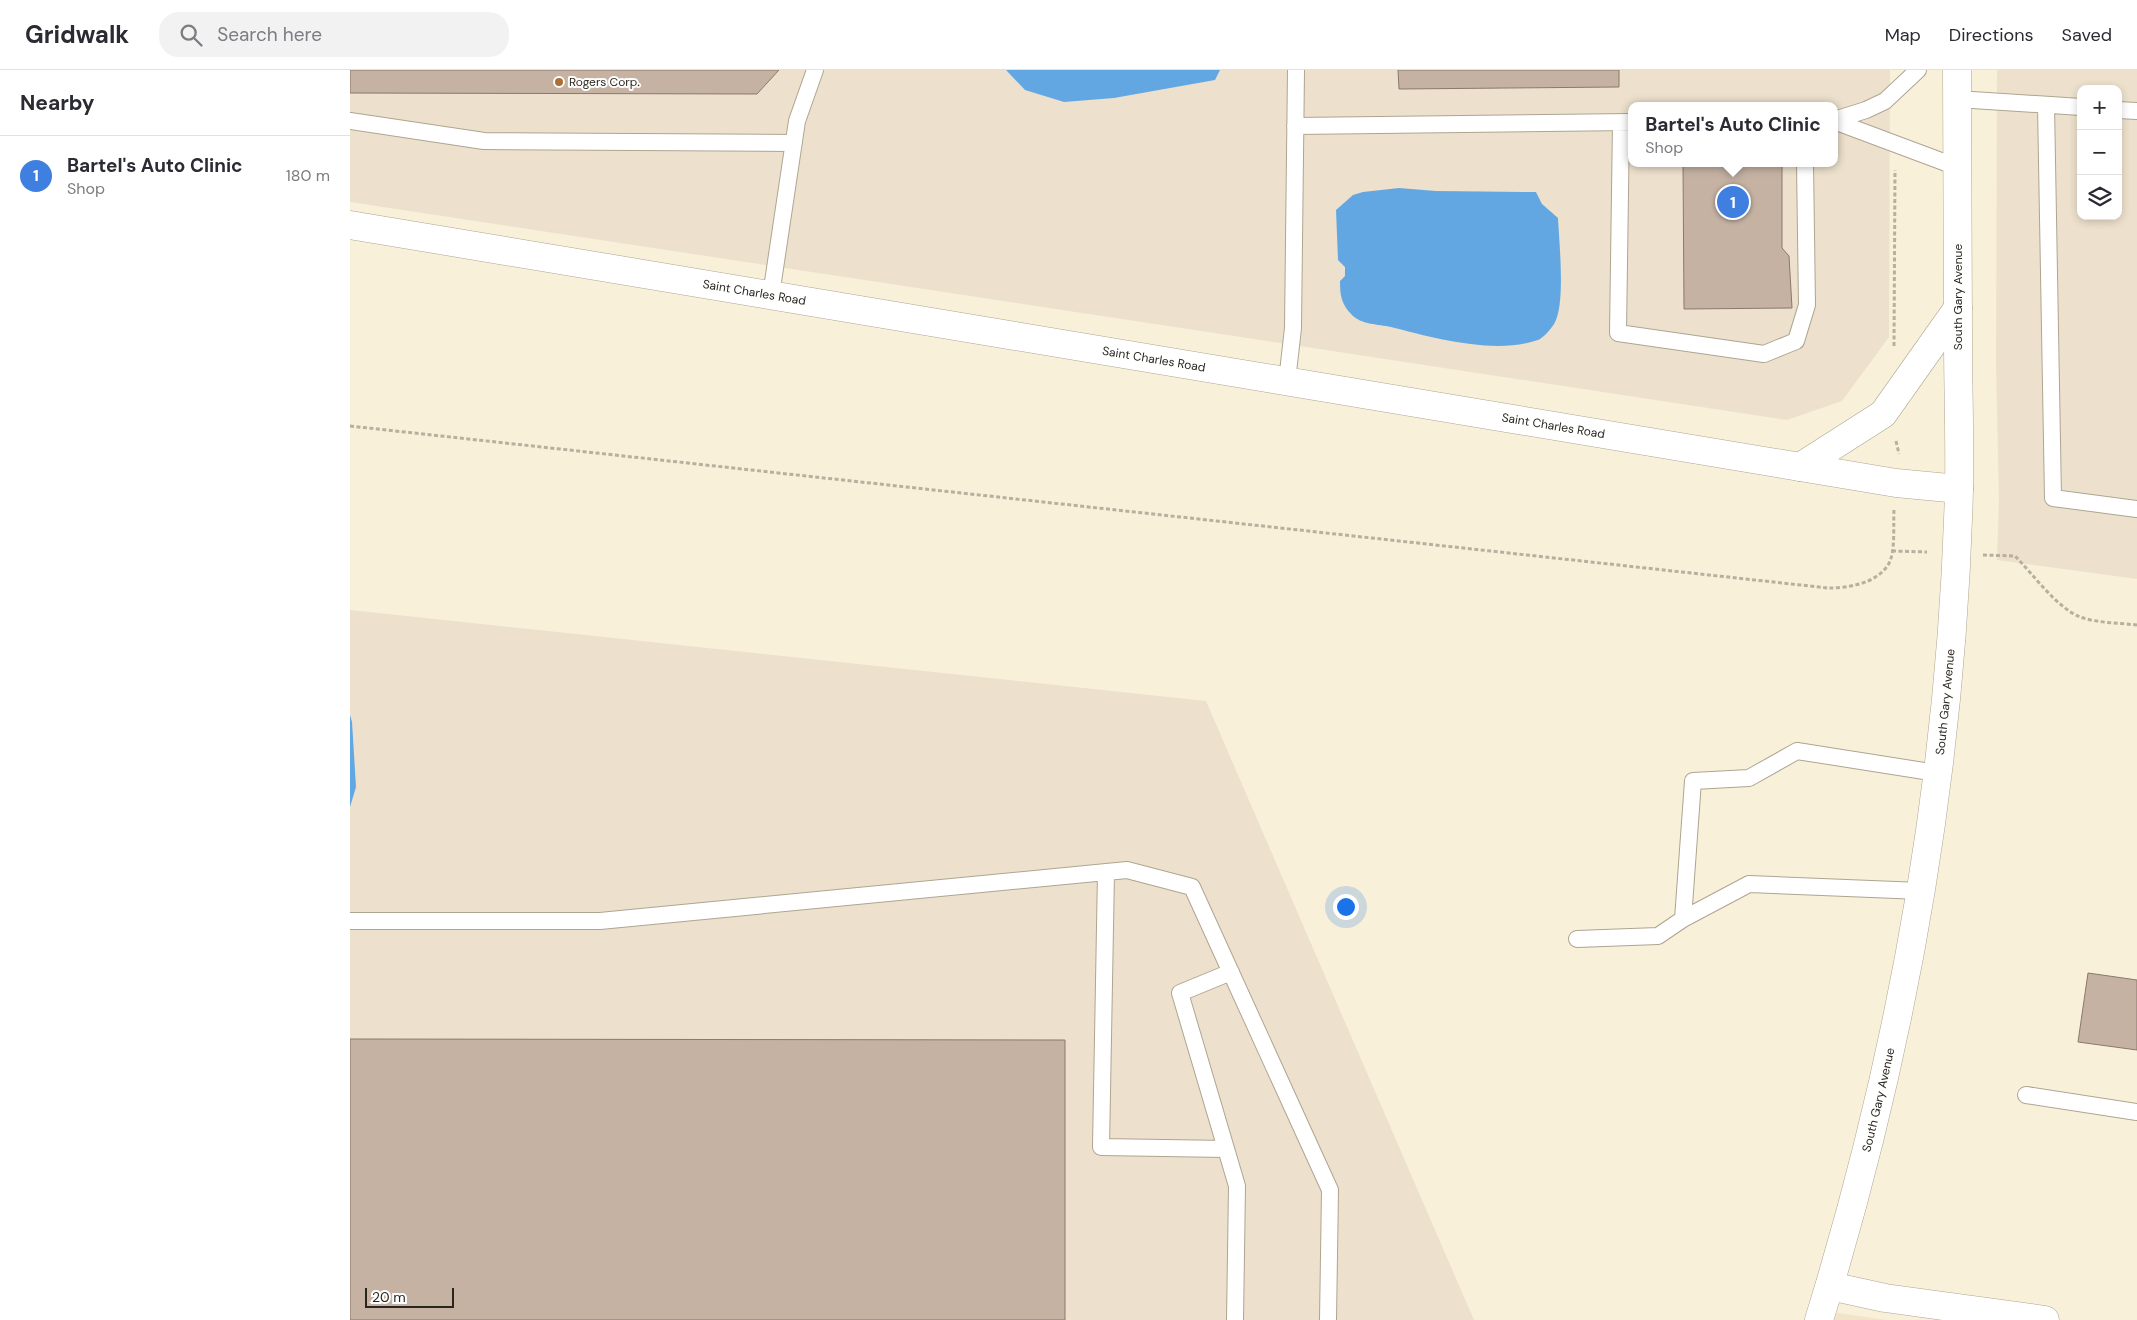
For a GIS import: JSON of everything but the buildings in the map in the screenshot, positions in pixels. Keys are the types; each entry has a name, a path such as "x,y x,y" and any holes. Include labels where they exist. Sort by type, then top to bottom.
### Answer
{"street":[{"name":"South Gary Avenue","path":"1819,1320 1866,1154 1899,1008 1921,891 1937,773 1948,667 1959,489 1957,70"},
{"name":"Saint Charles Road","path":"350,225 1896,483 1959,489"},
{"path":"1800,467 1884,414 1958,308"},
{"path":"1830,1286 1885,1298 2045,1320"}],"lane":[{"path":"772,295 797,121 815,70"},
{"path":"1287,381 1293,328 1296,70"},
{"path":"1838,120 1885,101 1918,70"},
{"path":"1957,99 2077,107"},
{"path":"2046,105 2053,498 2137,509"},
{"path":"2122,110 2137,111"},
{"path":"350,121 484,141 794,143"},
{"path":"1295,126 1626,122 1618,333 1764,354 1796,340 1807,305 1805,167"},
{"path":"1838,122 1957,166"},
{"path":"1683,919 1692,782 1749,778 1797,751 1937,773"},
{"path":"350,921 600,921 1127,870 1192,887 1330,1190 1328,1320"},
{"path":"1106,872 1101,1147 1226,1149"},
{"path":"1577,939 1658,936 1683,919 1749,884 1921,891"},
{"path":"1231,972 1180,993 1237,1186 1235,1320"},
{"path":"2026,1095 2137,1112"}],"path":[{"path":"1892,354 1896,326 1895,165"},
{"path":"350,426 1828,588 1849,588 1872,579 1888,565 1892,551 1893,517"},
{"path":"1892,551 1912,552"},
{"path":"2000,556 2015,556 2062,606 2079,616 2094,620 2137,625"}],"shaded area":[{"path":"350,70 1890,70 1889,337 1842,401 1787,420 350,202"},
{"path":"1997,70 2137,70 2137,579 1997,560 1999,500 1996,366"},
{"path":"350,610 1206,701 1474,1320 350,1320"},
{"path":"1837,1313 1887,1320 1835,1320"}],"water":[{"path":"1006,70 1220,70 1215,80 1114,98 1064,102 1025,90"},
{"path":"1399,188 1436,191 1536,192 1542,204 1558,218 1561,273 1560,303 1558,315 1547,333 1538,340 1521,344 1503,346 1484,345 1445,340 1370,324 1360,321 1352,315 1345,307 1341,295 1340,281 1345,276 1345,267 1338,260 1336,210 1353,195"},
{"path":"350,715 356,787 350,807"}],"place":[{"name":"Rogers Corp.","path":"559,82"},
{"name":"Bartel's Auto Clinic","path":"1733,202"}]}
